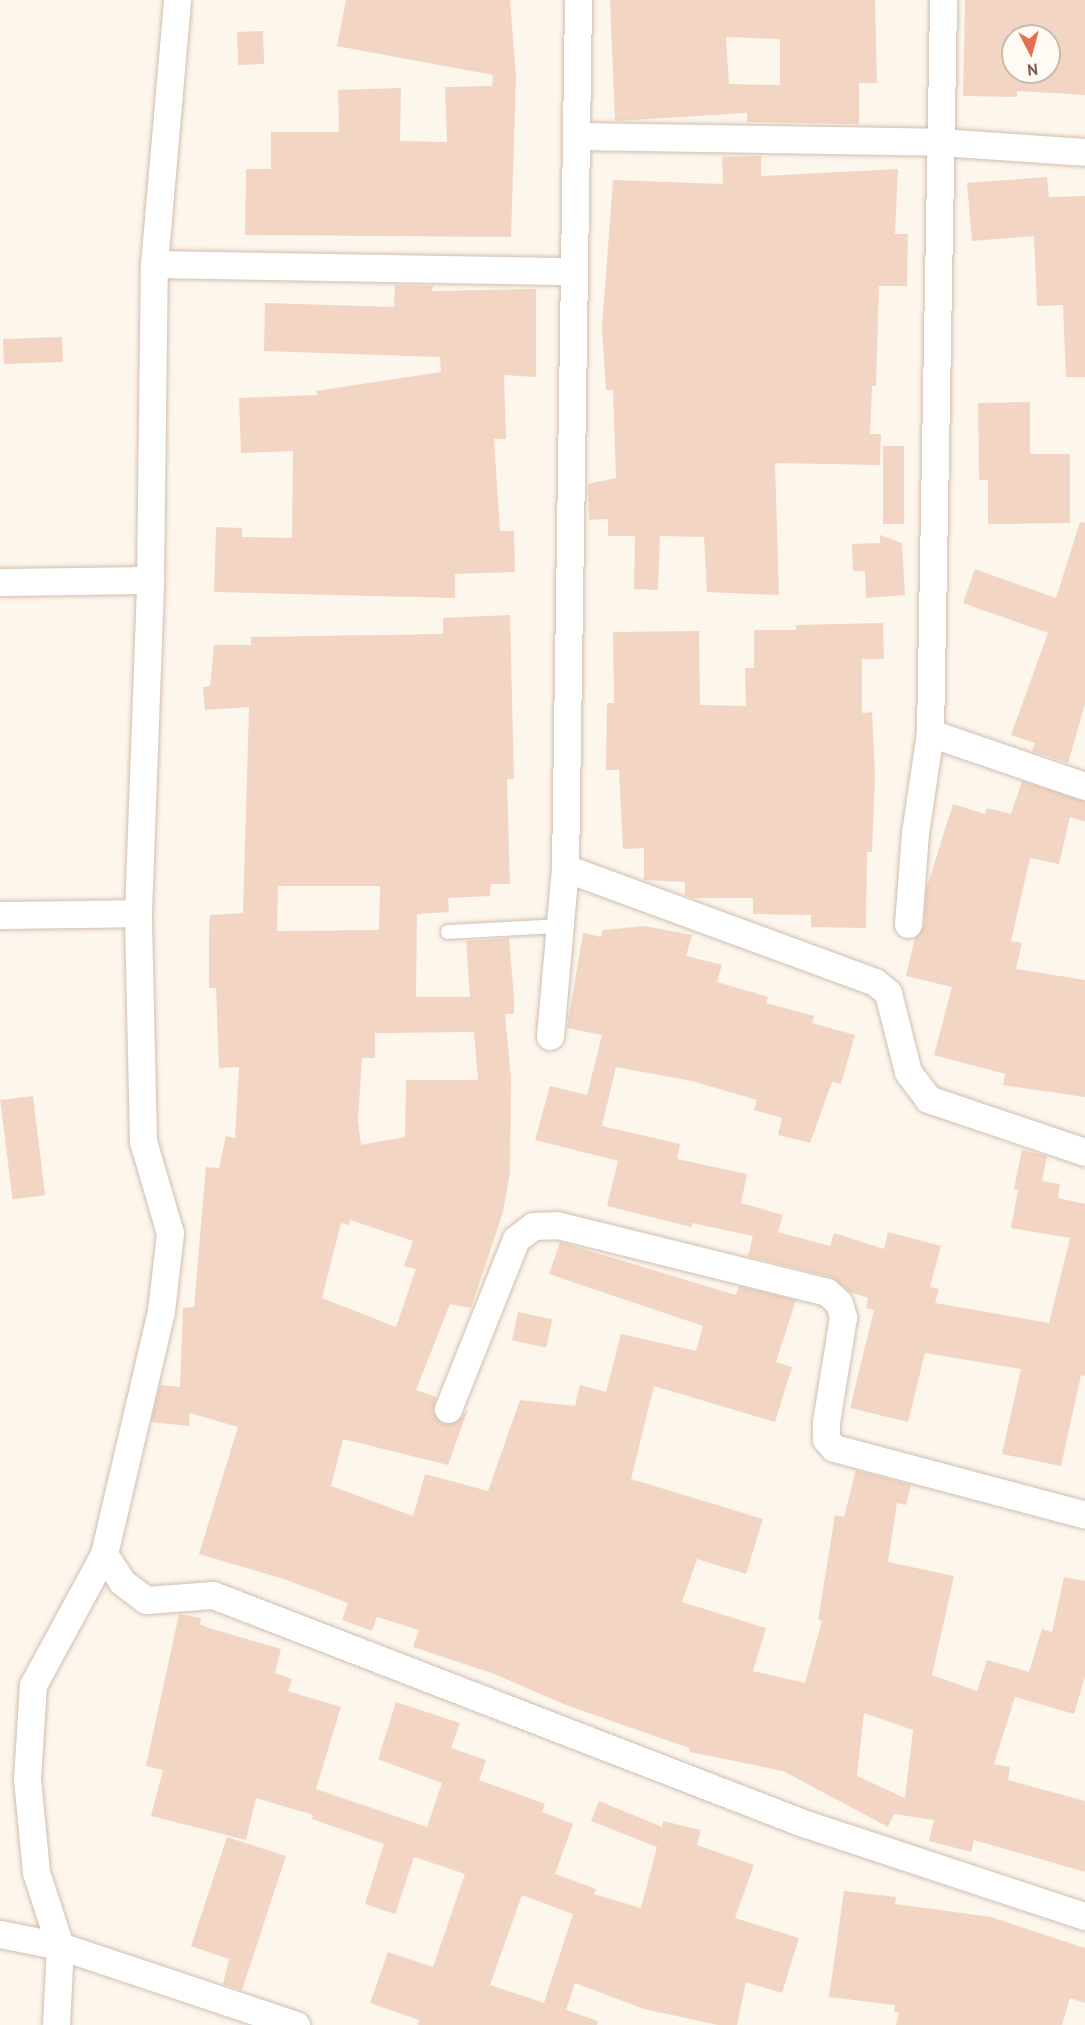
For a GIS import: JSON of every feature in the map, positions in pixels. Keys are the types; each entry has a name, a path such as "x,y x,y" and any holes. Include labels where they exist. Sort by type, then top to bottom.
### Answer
{"street":[{"path":"56,2025 60,1946 36,1872 27,1778 33,1685 104,1554 161,1311 170,1233 143,1141 138,913 150,580 153,264 177,0"},
{"path":"550,1036 565,868 578,0"},
{"path":"908,924 915,833 930,733 943,0"},
{"path":"577,136 940,142 1085,152"},
{"path":"153,264 574,271"},
{"path":"0,582 150,580"},
{"path":"930,733 1085,786"},
{"path":"565,868 875,982 888,993 908,1072 928,1099 1085,1152"},
{"path":"0,915 138,913"},
{"path":"448,1409 516,1239 533,1227 557,1225 827,1292 839,1303 843,1317 826,1422 826,1439 834,1448 1085,1515"},
{"path":"104,1554 122,1582 146,1600 182,1600 213,1595 803,1823 1085,1916"},
{"path":"0,1934 60,1946 296,2025"}],"lane":[{"path":"448,932 559,926"}],"building":[{"path":"346,0 510,0 516,76 511,237 245,235 246,169 271,169 271,132 339,132 338,90 401,88 400,141 447,142 445,87 492,86 493,75 337,46"},
{"path":"610,0 875,0 877,83 859,83 859,124 747,122 747,113 615,121","holes":["726,37 780,39 780,85 729,84"]},
{"path":"965,0 1085,0 1085,95 1017,91 1017,97 963,96"},
{"path":"263,31 264,64 238,65 237,32"},
{"path":"761,156 761,176 898,169 895,234 908,234 907,286 879,286 876,386 872,386 870,434 881,434 880,465 775,463 779,595 707,592 704,537 660,536 658,590 634,589 635,536 608,536 608,519 589,520 588,484 616,478 613,390 606,390 602,328 613,180 723,184 722,157"},
{"path":"1047,177 1049,197 1085,196 1085,377 1066,377 1063,305 1037,306 1034,236 972,241 967,183"},
{"path":"395,285 433,286 432,291 536,289 536,377 504,375 506,439 494,439 500,531 514,531 515,572 455,574 455,598 214,592 216,527 242,528 242,537 292,538 293,451 241,453 239,398 317,395 316,391 441,372 440,357 264,351 265,303 394,307"},
{"path":"62,337 63,362 4,364 3,339"},
{"path":"1030,402 1030,454 1070,454 1070,523 988,524 988,480 979,480 978,403"},
{"path":"883,446 904,446 904,524 883,524"},
{"path":"1080,522 1085,523 1085,704 1068,763 1032,751 1035,743 1011,735 1048,633 963,603 975,569 1056,598"},
{"path":"880,535 902,543 905,595 866,598 865,571 853,571 852,544 880,543"},
{"path":"510,615 514,779 507,779 510,884 491,884 490,896 448,898 449,912 417,914 416,997 470,997 466,941 509,938 514,998 514,1014 505,1014 511,1078 510,1172 503,1212 471,1308 450,1304 416,1390 436,1397 433,1412 443,1424 457,1422 468,1409 448,1465 343,1439 331,1486 413,1516 425,1474 488,1491 520,1400 575,1406 580,1385 606,1392 621,1334 696,1351 703,1326 549,1274 560,1242 736,1295 739,1286 796,1300 776,1362 792,1367 775,1422 654,1386 631,1479 763,1519 746,1574 697,1559 682,1602 766,1628 753,1671 805,1683 822,1621 818,1620 835,1515 844,1517 856,1470 911,1485 906,1505 897,1503 888,1562 954,1576 932,1675 977,1691 987,1660 1029,1672 1042,1629 1052,1632 1064,1577 1085,1581 1085,1677 1074,1714 1015,1697 994,1764 1010,1767 1008,1780 1085,1801 1085,1872 974,1840 971,1852 929,1841 934,1820 894,1814 888,1827 783,1771 690,1752 689,1748 566,1705 492,1673 413,1647 419,1630 377,1617 372,1631 342,1620 348,1603 284,1579 199,1554 238,1427 190,1413 189,1426 151,1422 160,1385 180,1387 183,1308 194,1307 206,1167 219,1168 226,1136 235,1138 239,1067 219,1068 216,988 209,988 209,932 210,915 243,913 249,707 205,710 203,687 210,686 214,645 251,645 251,637 443,634 443,618","holes":["278,886 380,886 379,930 277,931","474,1032 478,1080 406,1080 405,1137 361,1145 358,1121 362,1058 375,1058 375,1033","350,1220 413,1241 404,1266 416,1269 396,1327 322,1298 341,1223 349,1225","864,1713 913,1730 905,1798 857,1776"]},
{"path":"883,623 884,659 862,659 862,713 872,712 875,776 872,852 867,852 866,928 811,927 811,915 753,914 753,898 692,898 685,895 685,882 644,880 644,848 623,849 619,770 606,770 607,703 614,703 613,632 699,631 700,705 746,706 745,668 754,668 754,630 796,630 796,625"},
{"path":"1022,781 1085,801 1085,822 1070,817 1059,864 1030,858 1011,941 1022,943 1016,969 1085,980 1085,1097 1003,1085 1005,1074 934,1055 952,987 906,976 915,938 924,926 926,890 953,804 985,814 987,808 1011,814"},
{"path":"645,926 692,935 686,956 722,965 717,982 768,997 766,1003 814,1016 812,1023 855,1035 841,1084 832,1082 810,1143 778,1135 782,1118 754,1110 757,1100 692,1081 616,1067 602,1126 680,1144 677,1159 747,1174 741,1203 783,1215 778,1232 830,1246 834,1233 884,1249 888,1232 941,1246 930,1287 939,1289 935,1303 1049,1323 1070,1238 1011,1228 1018,1190 1014,1189 1022,1150 1047,1156 1042,1181 1060,1184 1058,1198 1085,1204 1085,1376 1081,1375 1061,1466 1002,1454 1021,1369 925,1353 908,1422 850,1408 874,1310 866,1308 868,1298 850,1292 831,1277 748,1256 753,1236 692,1223 691,1227 607,1206 618,1161 535,1140 550,1086 587,1095 602,1035 567,1028 583,933 601,937 603,930"},
{"path":"33,1096 45,1195 12,1199 0,1100"},
{"path":"518,1312 552,1319 546,1348 512,1340"},
{"path":"179,1614 201,1618 200,1624 209,1628 281,1649 275,1673 292,1679 288,1691 341,1707 316,1789 427,1827 442,1783 378,1759 396,1702 460,1723 451,1748 486,1760 479,1780 545,1804 542,1812 573,1824 555,1874 596,1889 594,1894 641,1908 657,1847 591,1821 599,1801 662,1827 663,1821 701,1830 697,1845 754,1865 735,1918 799,1938 782,1993 746,1982 737,2025 718,2025 644,2009 575,1983 566,2010 598,2021 597,2025 418,2025 419,2020 370,2003 388,1952 433,1967 465,1874 414,1857 395,1914 365,1904 384,1844 312,1819 313,1815 256,1798 246,1840 151,1816 163,1770 146,1766","holes":["522,1895 573,1914 544,2003 490,1985"]},
{"path":"227,1837 286,1856 242,1990 223,1984 229,1959 191,1946"},
{"path":"844,1891 896,1897 895,1904 991,1917 1085,1948 1085,2003 1070,1998 1062,2025 896,2025 899,2013 894,2012 895,2005 829,1997"}]}
